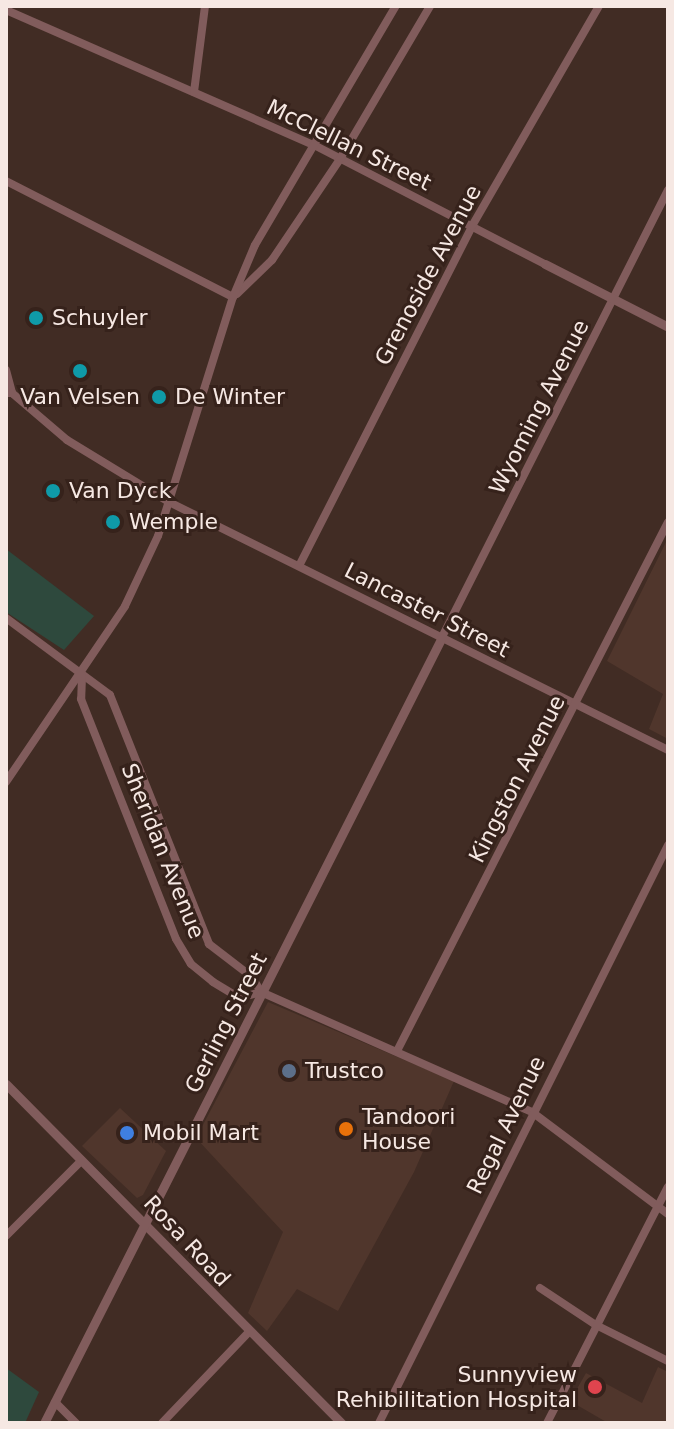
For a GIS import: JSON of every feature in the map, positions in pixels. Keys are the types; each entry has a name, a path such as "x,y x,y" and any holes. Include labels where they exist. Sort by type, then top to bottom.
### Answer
{"street":[{"path":"194,92 205,6"},
{"path":"6,782 83,674 125,606 169,502 233,297 255,245 396,6"},
{"path":"233,297 272,260 340,159 430,6"},
{"name":"Grenoside Avenue","path":"299,566 472,226 599,6"},
{"name":"McClellan Street","path":"6,10 314,145 668,327"},
{"path":"6,181 233,297"},
{"name":"Wyoming Avenue","path":"441,639 668,190"},
{"path":"6,370 9,393"},
{"name":"Lancaster Street","path":"9,393 67,440 169,502 668,750"},
{"name":"Kingston Avenue","path":"397,1051 668,522"},
{"name":"Sheridan Avenue","path":"6,618 110,695 209,944 252,977 261,992 532,1112 657,1209 668,1214"},
{"name":"Gerling Street","path":"44,1423 441,639"},
{"name":"Sheridan Avenue","path":"83,674 81,699 176,939 191,964 213,982 240,998 261,992"},
{"name":"Regal Avenue","path":"379,1423 668,845"},
{"name":"Rosa Road","path":"6,1084 146,1222 248,1333 342,1423"},
{"path":"6,1236 82,1160"},
{"path":"547,1423 668,1187"},
{"path":"540,1288 596,1325 668,1361"},
{"path":"162,1423 248,1333"},
{"path":"55,1402 76,1423"}],"shaded area":[{"path":"668,538 668,739 649,729 663,694 607,661"},
{"path":"268,1002 454,1081 414,1172 338,1311 297,1289 267,1331 248,1313 283,1232 196,1138"},
{"path":"120,1108 166,1151 143,1195 137,1198 82,1146"},
{"name":"Sunnyview Rehibilitation Hospital","path":"658,1367 668,1372 668,1423 608,1423 570,1401 586,1373 642,1403"}],"green space":[{"path":"6,549 94,616 64,650 6,612"},
{"path":"6,1368 39,1392 25,1423 6,1423"}],"place":[{"name":"Schuyler","path":"36,318"},
{"name":"Van Velsen","path":"80,371"},
{"name":"De Winter","path":"159,397"},
{"name":"Van Dyck","path":"53,491"},
{"name":"Wemple","path":"113,522"},
{"name":"Trustco","path":"289,1071"},
{"name":"Tandoori House","path":"346,1129"},
{"name":"Mobil Mart","path":"127,1133"},
{"name":"Sunnyview Rehibilitation Hospital","path":"595,1387"}]}
